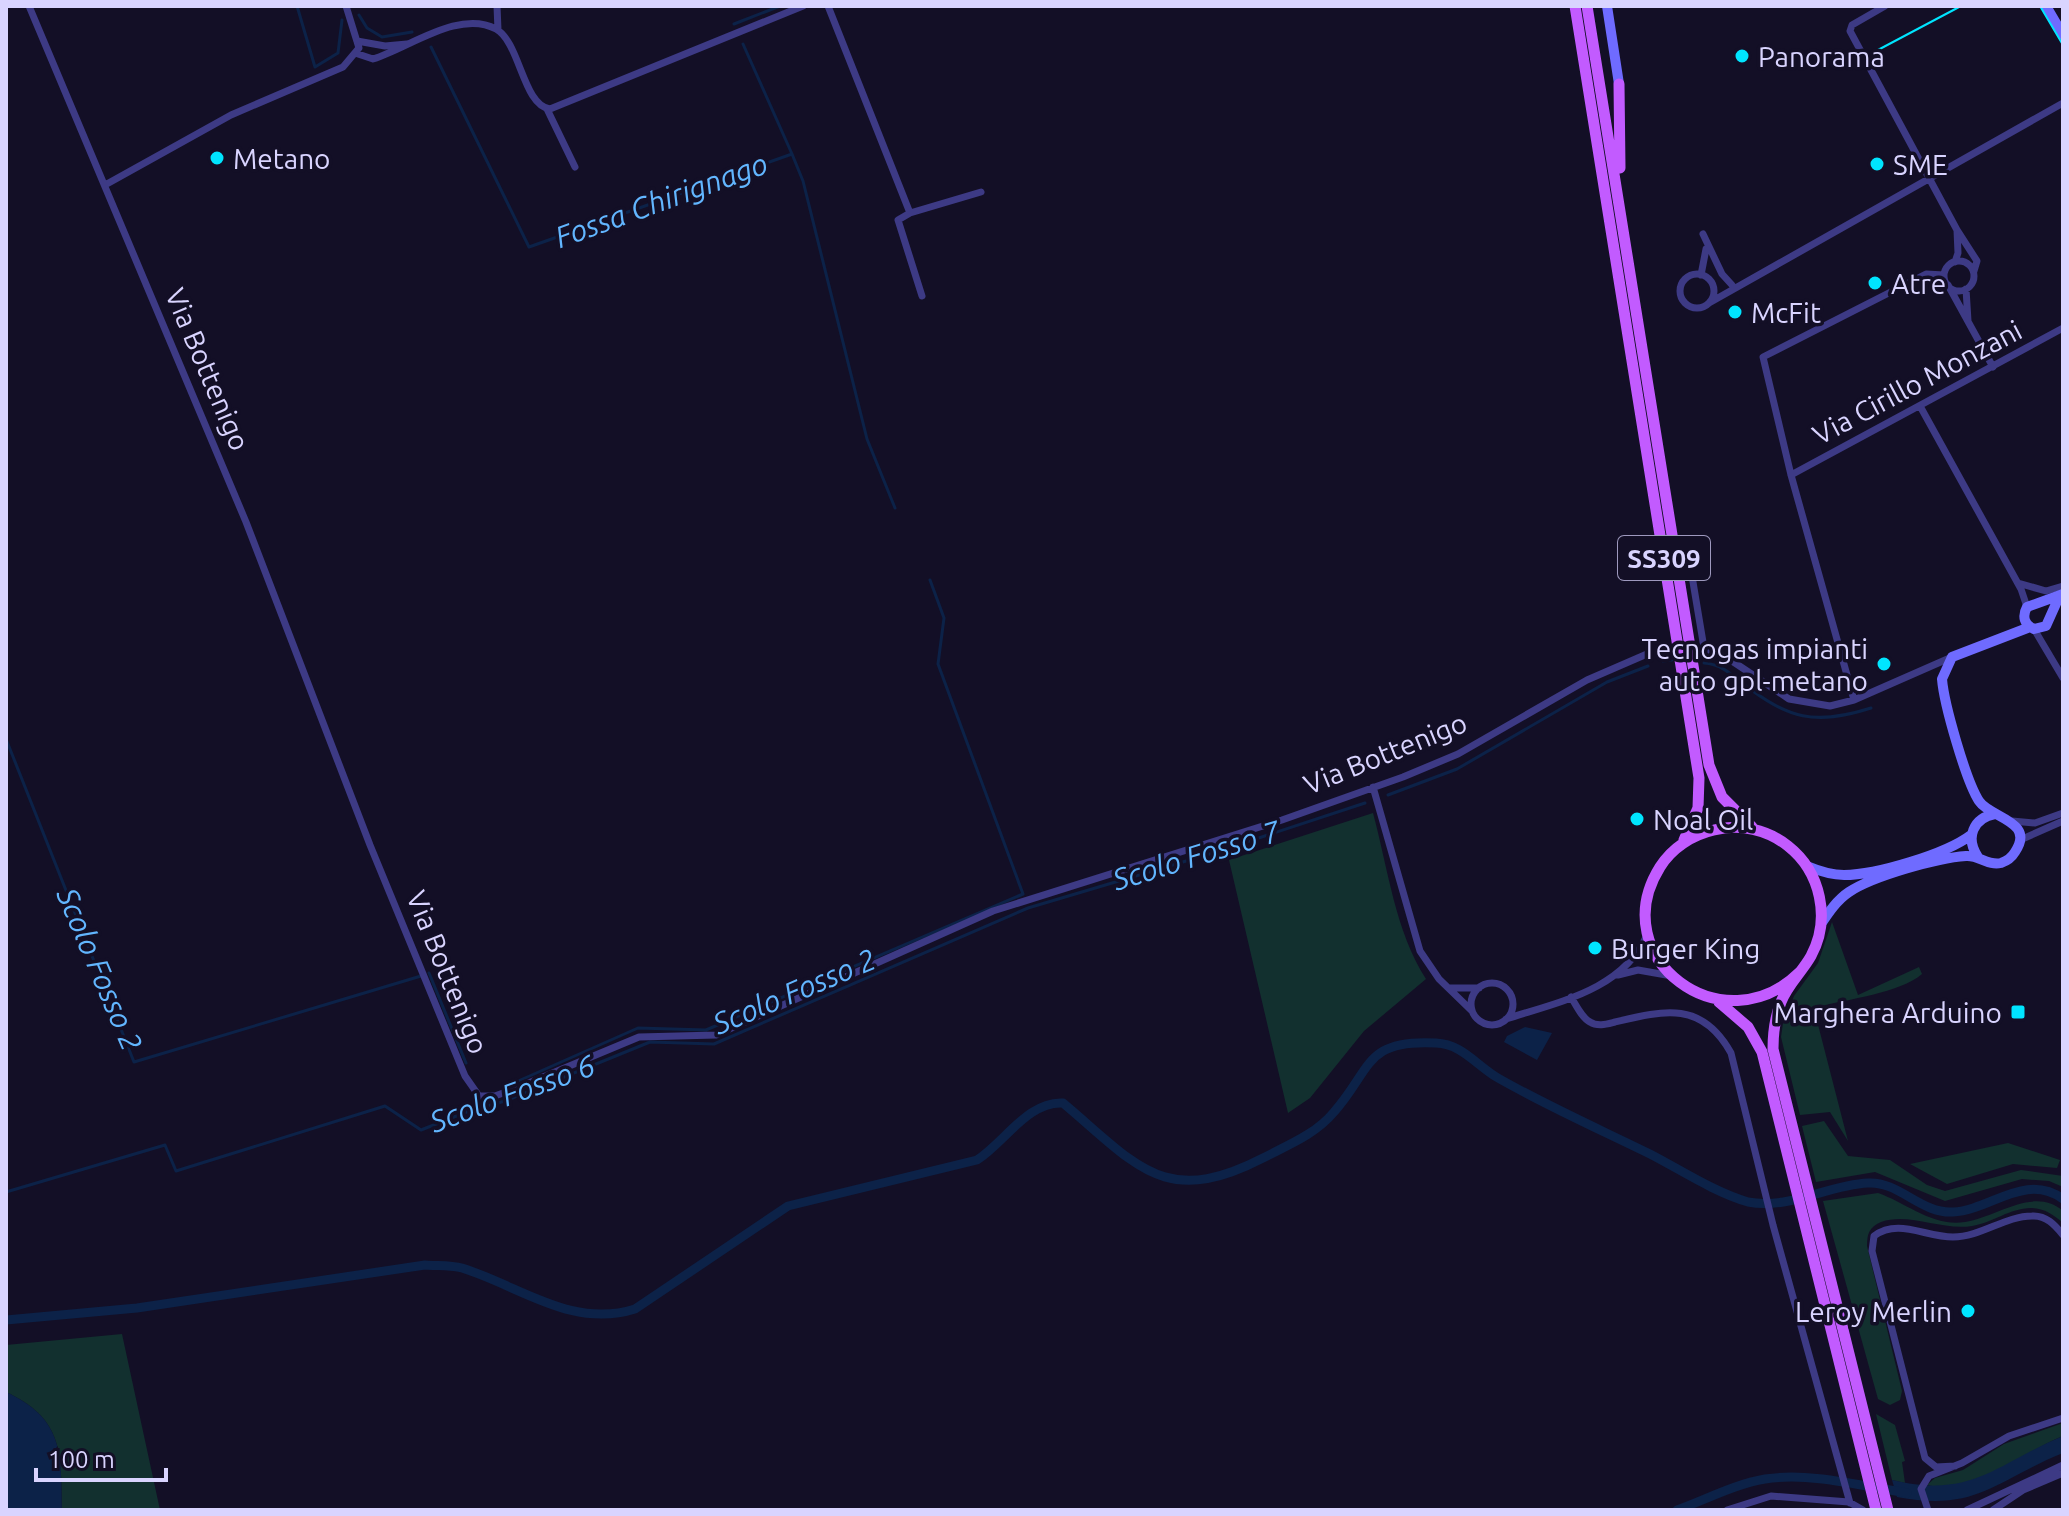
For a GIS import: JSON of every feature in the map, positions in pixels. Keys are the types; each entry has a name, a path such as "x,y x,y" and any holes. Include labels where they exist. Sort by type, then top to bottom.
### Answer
{"main road":[{"name":"SS309","path":"1575,6 1699,778 1698,808 1681,845"},
{"name":"SS309","path":"1587,6 1709,765 1729,807 1755,830 1784,843 1807,866 1819,894 1821,924 1816,945 1777,1014 1773,1049 1798,1180"},
{"path":"1619,84 1619,196"},
{"name":"SS309","path":"1755,830 1716,829 1681,845 1665,860 1652,883 1646,911 1648,933 1657,956 1672,976 1696,993 1716,1000 1742,1001 1768,995 1800,972"},
{"name":"SS309","path":"1716,1000 1748,1027 1762,1052 1874,1477 1878,1509"}],"street":[{"name":"Via Bottenigo","path":"29,6 246,522 370,845 465,1076 476,1095 495,1096 639,1037 716,1035 993,911 1258,828 1444,761 1587,680 1647,654"},
{"path":"346,6 358,54"},
{"path":"497,6 498,30"},
{"path":"547,109 803,6"},
{"path":"828,6 910,213"},
{"path":"1607,6 1619,84"},
{"path":"1885,6 1852,25 1850,31 1957,230 1977,261 1974,280 1966,289 1958,291 1948,285"},
{"path":"2046,6 2063,35"},
{"path":"358,54 373,59 469,23 498,30 506,39 536,101 547,109 575,167"},
{"path":"357,41 385,46 417,42"},
{"path":"105,185 231,115 343,67 358,54"},
{"path":"1744,283 1732,285 1710,281 1701,275 1686,278 1680,296 1694,308 1709,303 2063,103"},
{"path":"922,296 898,224 910,213 981,192"},
{"path":"1944,275 1958,253 1957,230"},
{"path":"1701,275 1707,255 1704,236 1716,262 1732,285"},
{"path":"1709,303 1713,293 1710,281 1716,262"},
{"path":"1955,262 1966,263 1974,271"},
{"path":"1854,700 1791,475 1763,357 1926,274 1944,275"},
{"path":"1944,275 1993,367"},
{"path":"1966,289 1969,323"},
{"path":"2061,329 2063,339"},
{"name":"Via Cirillo Monzani","path":"1791,475 2061,329"},
{"path":"1920,406 2032,607 2032,628 2063,678"},
{"path":"1689,558 1704,648 1729,659 1789,699 1830,706 1854,700 2011,632 2046,626"},
{"path":"2020,586 2062,592"},
{"path":"2011,632 2032,607 2062,592"},
{"path":"2045,648 2050,612 2062,592"},
{"path":"2032,607 2050,612"},
{"path":"1952,657 1942,679 1977,798 1996,814 2012,821 2035,823 2063,813"},
{"path":"1373,787 1420,951 1447,987 1477,1019 1489,1025 1532,1012 1616,975 1638,970 1672,976"},
{"path":"1807,866 1831,874 1858,874 1949,849 1971,835 1976,823 1996,814"},
{"path":"2012,821 2020,840"},
{"path":"1821,924 1837,902 1862,885 1955,857 1978,857 2001,863 2012,856 2020,840 2063,821"},
{"path":"1971,835 1978,857"},
{"path":"1616,975 1636,956 1648,933"},
{"path":"1447,987 1469,990 1498,985 1509,992 1512,1001 1506,1019"},
{"path":"1472,1011 1472,998 1479,988"},
{"path":"1571,997 1595,1024 1673,1012 1699,1018 1720,1033 1734,1062 1773,1222 1850,1500"},
{"path":"1512,1001 1532,1012"},
{"path":"1955,1466 1936,1467 1925,1458 1872,1251 1874,1236 1883,1229 1896,1227 1964,1237 2029,1215 2041,1216 2063,1235"},
{"path":"1928,1510 1921,1489 1931,1475 1955,1466 2018,1432 2063,1418"},
{"path":"1967,1510 2063,1465"},
{"path":"1993,1510 2023,1490 2063,1473"},
{"path":"1727,1510 1771,1496 1850,1500 1878,1509"}],"green space":[{"path":"1373,813 1400,920 1415,960 1426,979 1364,1031 1310,1098 1288,1113 1229,860"},
{"path":"1832,922 1858,995 1919,967 1922,974 1887,991 1818,1007 1815,1013 1848,1141 1830,1112 1800,1115 1781,1037 1794,996 1818,963"},
{"path":"1824,1121 1848,1156 1890,1160 1927,1185 1945,1191 2021,1170 2063,1176 2063,1187 2049,1181 2022,1179 1945,1201 1875,1172 1816,1182 1802,1126"},
{"path":"2008,1143 2060,1160 2057,1168 2013,1164 1947,1184 1910,1164"},
{"path":"1878,1193 1931,1218 1953,1223 1977,1219 2028,1202 2052,1204 2063,1211 2063,1223 2048,1212 2031,1208 2016,1210 1972,1226 1903,1219 1881,1222 1871,1229 1867,1246 1902,1391 1900,1400 1890,1405 1878,1399 1823,1201"},
{"path":"122,1334 160,1510 62,1510 61,1471 55,1440 39,1414 6,1392 6,1345"},
{"path":"1876,1414 1895,1425 1905,1461 1902,1462 1905,1483 1892,1480"},
{"path":"2063,1423 2063,1436 1997,1471 1962,1484 1927,1485 1935,1478 1963,1470 2004,1444"}],"water":[{"path":"1525,1027 1552,1033 1537,1060 1504,1042 1507,1036"},
{"path":"6,1392 25,1402 49,1426 59,1455 62,1510 6,1510"},
{"path":"2063,1436 2063,1453 1984,1491 1947,1500 1897,1497 1892,1480 1920,1485 1964,1482 2000,1468"}],"waterway":[{"name":"Fossa Chirignago","path":"297,6 315,67 338,53 342,20"},
{"path":"734,24 780,6"},
{"name":"Fossa Chirignago","path":"359,15 367,28 382,37 412,32"},
{"path":"743,44 792,154"},
{"name":"Fossa Chirignago","path":"431,47 529,247 792,154 803,181 867,439 895,508"},
{"name":"Scolo Fosso 2","path":"516,1082 638,1028 706,1030 1023,894 938,664 944,618 930,580"},
{"name":"Scolo Fosso 7","path":"1663,661 1672,660"},
{"name":"Scolo Fosso 7","path":"1704,663 1720,667 1774,705 1803,716 1833,717 1871,708"},
{"name":"Scolo Fosso 7","path":"1388,795 1457,769 1607,682 1648,666"},
{"name":"Scolo Fosso 2","path":"6,739 134,1062 421,976"},
{"name":"Scolo Fosso 6","path":"6,1192 165,1145 176,1171 385,1106 421,1130 505,1101 650,1042 714,1044 1028,908 1213,853 1365,803"},
{"name":"Scolo Fosso 2","path":"429,973 466,1063"},
{"path":"6,1320 137,1308 425,1265 462,1268 568,1310 612,1314 635,1309 788,1206 977,1160 1028,1115 1050,1104 1063,1103 1112,1145 1154,1173 1176,1179 1200,1180 1229,1173 1310,1133 1334,1112 1372,1060 1395,1046 1413,1043 1454,1047 1498,1078 1535,1098 1710,1187 1748,1202 1778,1203 1868,1183 1890,1187 1931,1208 1953,1212 2035,1189 2063,1199"},
{"path":"1677,1510 1743,1485 1782,1477 1836,1481 1907,1493"}],"tram line":[{"path":"1876,51 1961,6"},
{"path":"2040,6 2063,45"}],"place":[{"name":"Panorama","path":"1742,56"},
{"name":"Metano","path":"217,158"},
{"name":"SME","path":"1877,164"},
{"name":"Atre","path":"1875,283"},
{"name":"McFit","path":"1735,312"},
{"name":"Tecnogas impianti auto gpl-metano","path":"1884,664"},
{"name":"Noal Oil","path":"1637,819"},
{"name":"Burger King","path":"1595,948"},
{"name":"Marghera Arduino","path":"2018,1012"},
{"name":"Leroy Merlin","path":"1968,1311"}]}
